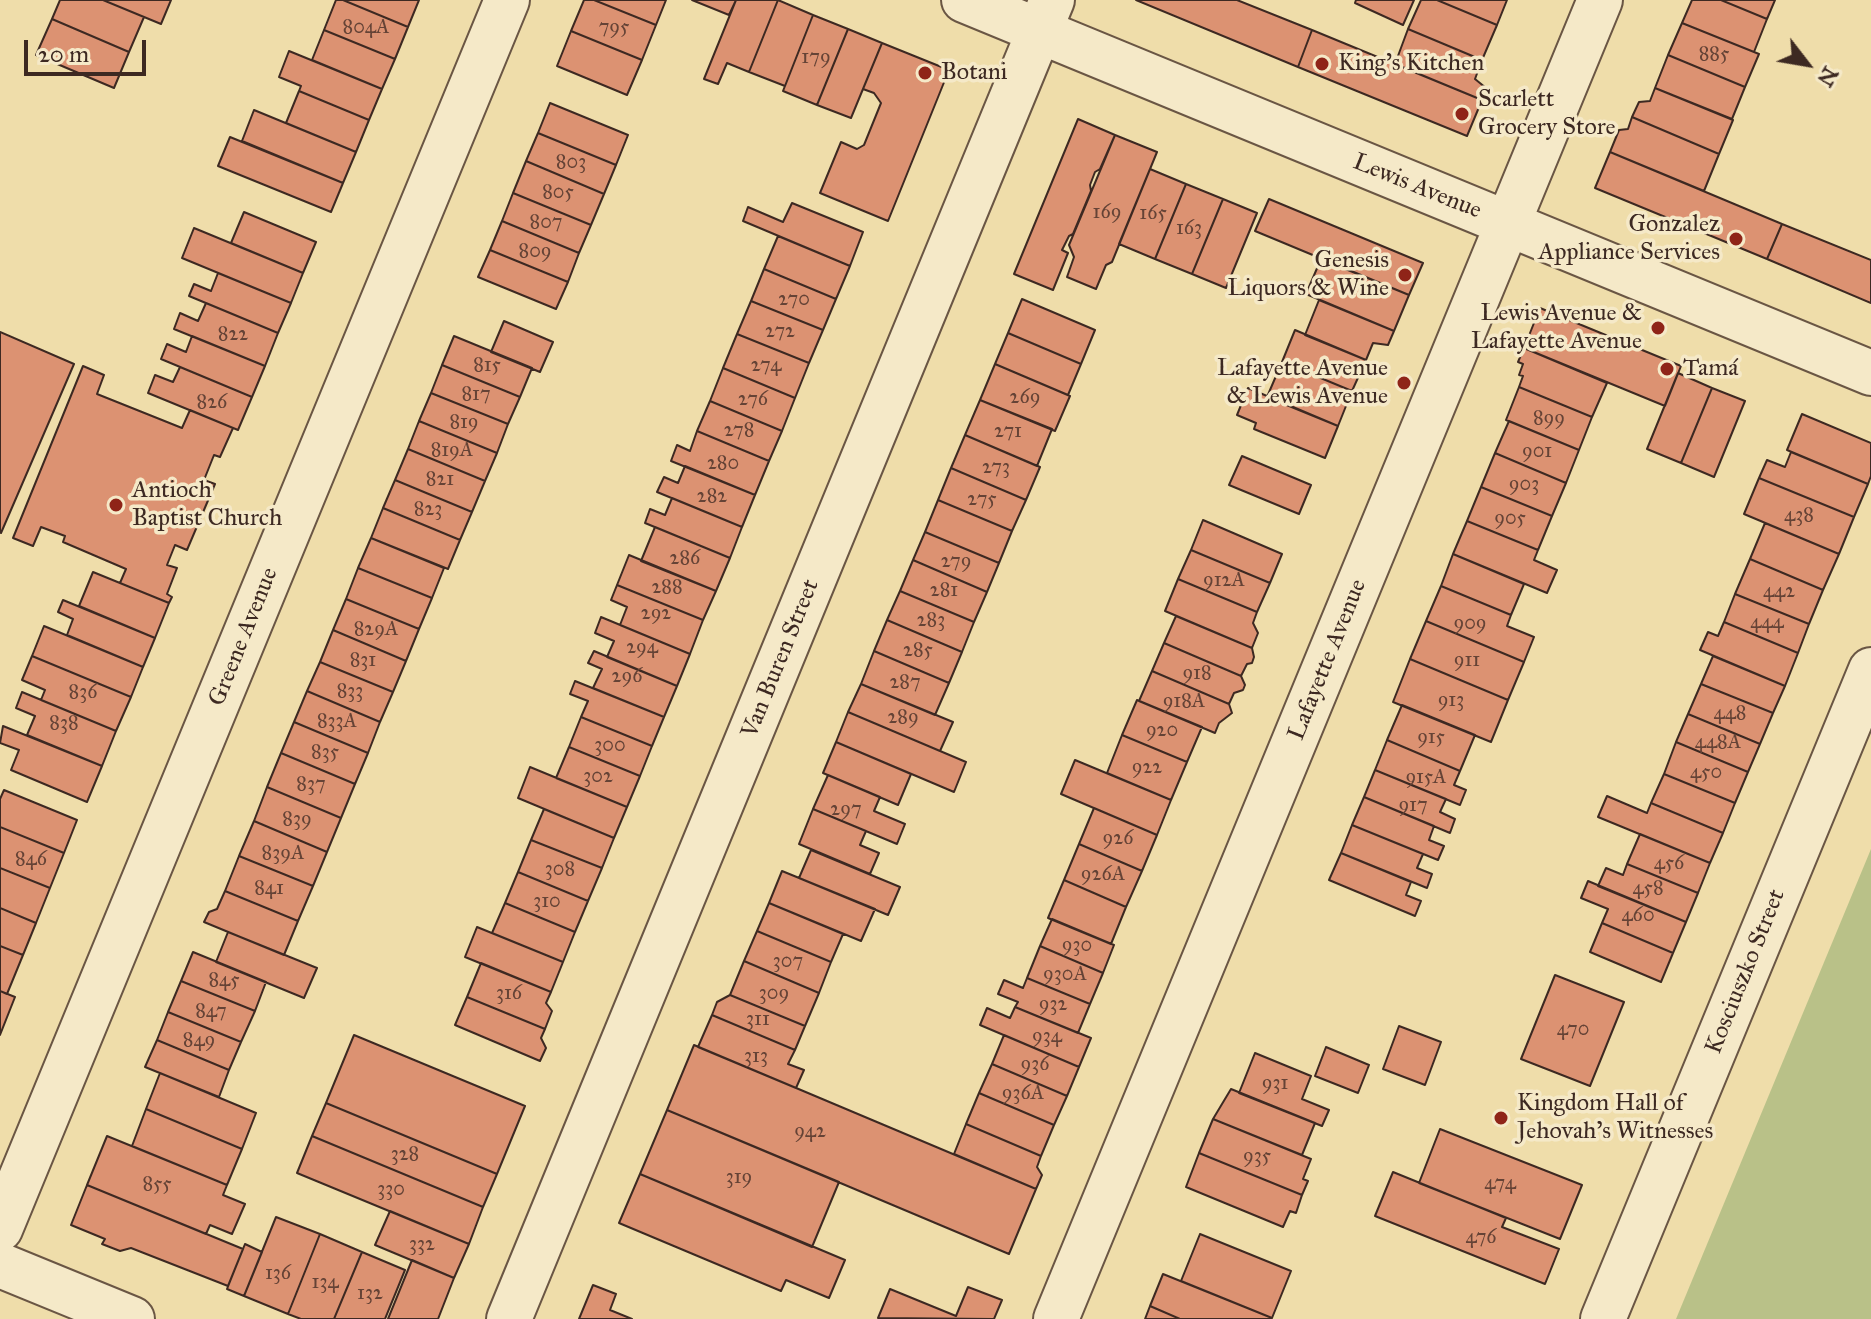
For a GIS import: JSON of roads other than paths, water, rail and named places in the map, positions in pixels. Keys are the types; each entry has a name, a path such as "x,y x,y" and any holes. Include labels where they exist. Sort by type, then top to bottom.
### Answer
{"street":[{"name":"Greene Avenue","path":"0,1229 507,0"},
{"name":"Lewis Avenue","path":"964,0 1046,16 1508,224 1871,373"},
{"name":"Lafayette Avenue","path":"1056,1319 1600,0"},
{"name":"Van Buren Street","path":"509,1319 1046,16"},
{"name":"Kosciuszko Street","path":"1603,1319 1871,670"},
{"path":"0,1265 132,1319"}],"place":[{"name":"King's Kitchen","path":"1322,64"},
{"name":"Botani","path":"925,73"},
{"name":"Scarlett Grocery Store","path":"1462,114"},
{"name":"Gonzalez Appliance Services","path":"1736,239"},
{"name":"Genesis Liquors & Wine","path":"1405,275"},
{"name":"Lewis Avenue & Lafayette Avenue","path":"1658,328"},
{"name":"Tamá","path":"1667,369"},
{"name":"Lafayette Avenue & Lewis Avenue","path":"1404,383"},
{"name":"Antioch Baptist Church","path":"116,505"},
{"name":"Kingdom Hall of Jehovah's Witnesses","path":"1501,1118"}]}
